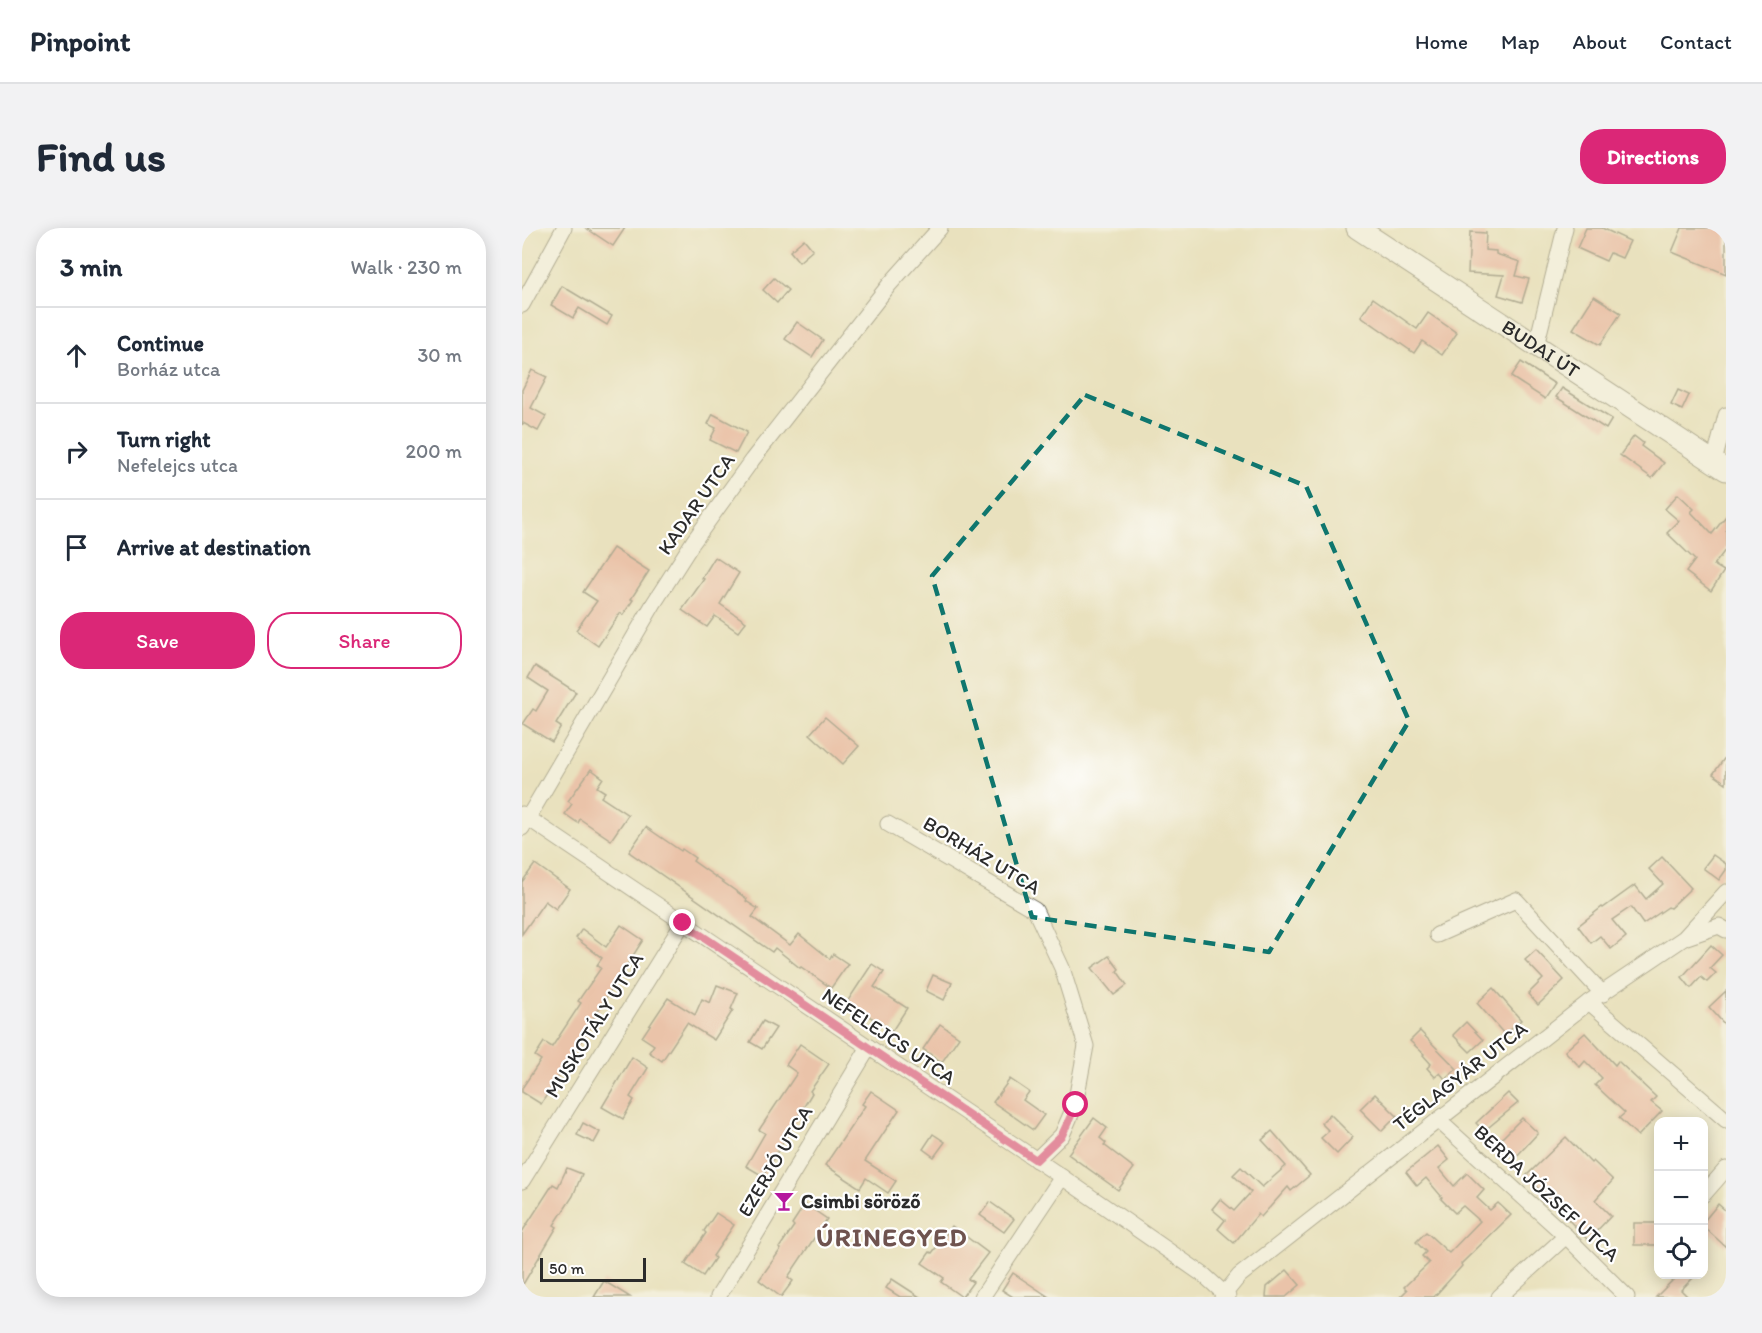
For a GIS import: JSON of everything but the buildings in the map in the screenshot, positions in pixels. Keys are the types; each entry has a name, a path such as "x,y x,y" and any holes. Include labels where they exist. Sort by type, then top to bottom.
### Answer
{"street":[{"path":"522,305 564,228"},
{"name":"KADAR UTCA","path":"524,820 693,542 752,460 889,285 940,228"},
{"name":"BUDAI ÚT","path":"1358,228 1720,466"},
{"path":"1536,346 1565,228"},
{"path":"1720,466 1726,415"},
{"name":"NEFELEJCS UTCA","path":"524,820 683,923 1036,1160 1205,1276 1225,1296"},
{"name":"BORHÁZ UTCA","path":"888,825 1035,910 1062,968 1086,1046 1076,1105 1062,1135 1036,1160"},
{"name":"TÉGLAGYÁR UTCA","path":"1225,1296 1239,1276 1588,1002 1684,938 1726,892"},
{"path":"1437,935 1516,900 1603,993"},
{"name":"MUSKOTÁLY UTCA","path":"522,1181 683,923"},
{"path":"1684,938 1719,926 1726,930"},
{"path":"1588,1002 1726,1120"},
{"name":"EZERJÓ UTCA","path":"718,1297 869,1047"},
{"name":"BERDA JÓZSEF UTCA","path":"1438,1120 1566,1236 1627,1297"},
{"path":"1708,1189 1726,1169"},
{"path":"982,1297 1062,1178"},
{"path":"1499,1297 1566,1236"}],"highlighted area":[{"path":"1085,395 1306,486 1409,721 1269,952 1032,917 932,576"}],"place":[{"name":"Csimbi söröző","path":"784,1201"}],"district":[{"name":"ÚRINEGYED","path":"892,1237"}],"route":[{"path":"683,923 1036,1160 1062,1135 1076,1105"}]}
